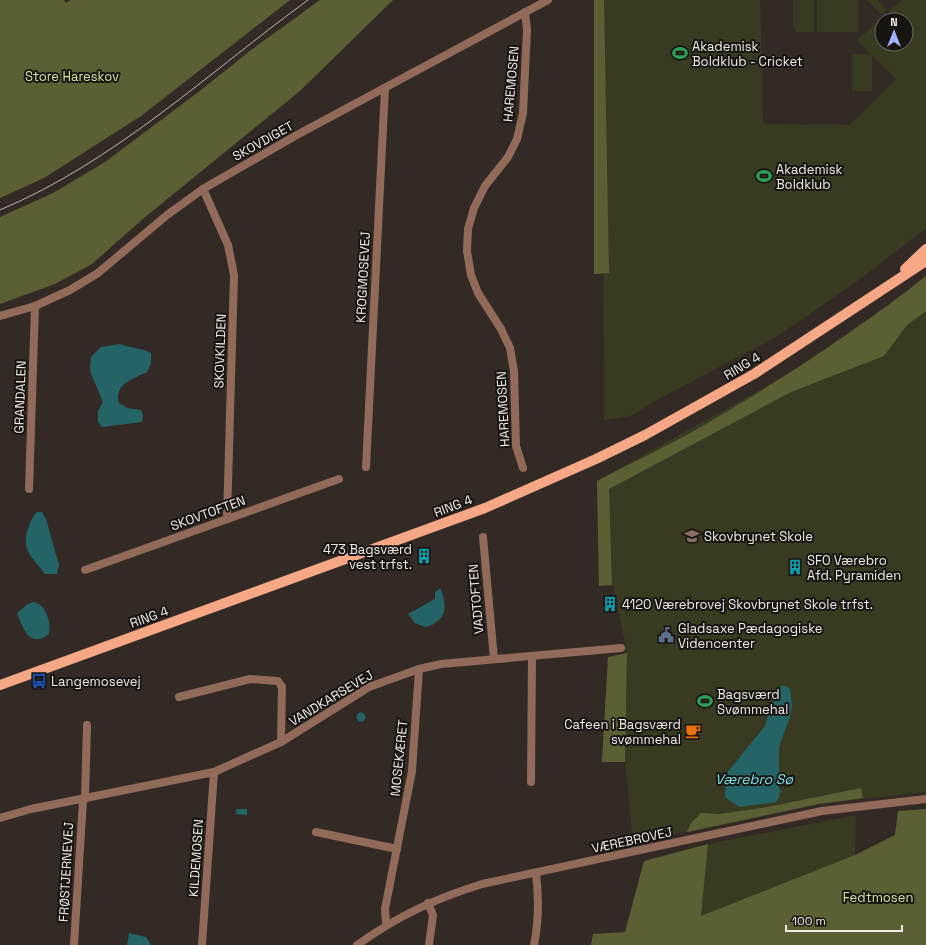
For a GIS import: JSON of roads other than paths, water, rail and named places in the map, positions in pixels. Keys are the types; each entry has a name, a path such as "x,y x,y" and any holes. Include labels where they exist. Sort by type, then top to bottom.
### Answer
{"main road":[{"name":"RING 4","path":"886,287 926,249"},
{"name":"RING 4","path":"0,685 428,529 535,487 645,435 702,405 803,344 926,261"}],"street":[{"name":"SKOVDIGET","path":"0,316 35,306 70,290 98,273 167,215 203,189 548,0"},
{"name":"HAREMOSEN","path":"524,468 516,446 514,371 510,348 501,329 478,294 471,274 467,251 468,229 474,208 485,186 508,157 517,139 523,113 528,30 525,12"},
{"name":"KROGMOSEVEJ","path":"366,467 385,88"},
{"name":"SKOVKILDEN","path":"203,189 228,245 234,275 227,519"},
{"name":"GRANDALEN","path":"29,489 35,306"},
{"name":"SKOVTOFTEN","path":"85,570 339,479"},
{"name":"VADTOFTEN","path":"483,536 494,659"},
{"name":"VANDKARSEVEJ","path":"0,818 32,809 214,772 281,742 369,687 419,669 441,664 621,648"},
{"path":"531,782 532,656"},
{"name":"MOSEKÆRET","path":"386,924 386,909 412,771 419,669"},
{"path":"179,697 250,679 278,681 282,686 281,742"},
{"path":"84,799 87,725"},
{"name":"KILDEMOSEN","path":"202,945 214,772"},
{"name":"FRØSTJERNEVEJ","path":"74,945 84,799"},
{"name":"VÆREBROVEJ","path":"357,945 386,924 428,903 482,884 822,811 926,799"},
{"path":"316,832 397,849"},
{"path":"534,945 538,925 539,900 536,873"},
{"path":"428,903 433,915 429,945"}],"water":[{"path":"120,344 151,353 151,363 147,372 126,383 119,391 118,396 119,403 127,408 141,410 143,415 142,422 102,427 98,422 98,411 103,402 90,371 91,357 101,347"},
{"path":"37,512 42,512 46,519 59,565 57,574 45,574 32,558 27,548 26,536 28,528"},
{"path":"440,588 445,607 442,617 432,625 425,627 415,623 408,614 435,599 435,592"},
{"path":"34,602 42,607 49,620 49,634 42,638 36,639 28,635 24,630 17,613 28,604"},
{"name":"Værebro Sø","path":"781,686 786,686 790,689 792,705 790,717 779,747 779,789 782,792 779,794 779,798 776,802 739,807 725,797 726,774 765,726 769,711"},
{"path":"361,712 366,717 361,722 356,717"},
{"path":"236,809 247,809 247,815 236,814"},
{"path":"129,933 146,937 151,945 127,945"}],"tram line":[{"path":"0,210 42,190 83,167 122,141 197,86 308,0"}],"place":[{"name":"Akademisk Boldklub - Cricket","path":"680,53"},
{"name":"Akademisk Boldklub","path":"764,176"},
{"name":"Skovbrynet Skole","path":"692,536"},
{"name":"473 Bagsværd vest trfst.","path":"424,556"},
{"name":"SFO Værebro Afd. Pyramiden","path":"795,567"},
{"name":"4120 Værebrovej Skovbrynet Skole trfst.","path":"610,604"},
{"name":"Gladsaxe Pædagogiske Videncenter","path":"666,635"},
{"name":"Langemosevej","path":"39,681"},
{"name":"Bagsværd Svømmehal","path":"705,701"},
{"name":"Cafeen i Bagsværd svømmehal","path":"693,731"}],"park label":[{"name":"Store Hareskov","path":"72,76"},
{"name":"Fedtmosen","path":"878,897"}]}
